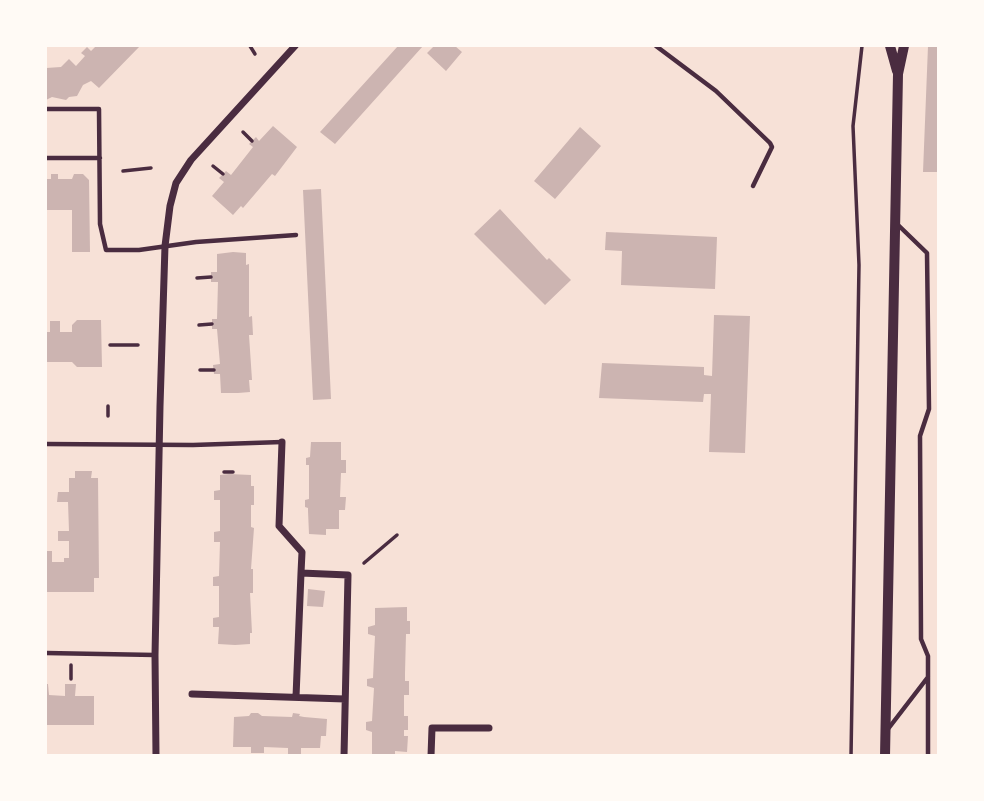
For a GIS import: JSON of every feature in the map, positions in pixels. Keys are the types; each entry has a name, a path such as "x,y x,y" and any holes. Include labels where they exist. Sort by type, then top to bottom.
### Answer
{"street":[{"path":"156,755 159,444 165,246 170,206 176,183 191,160 295,46"},
{"path":"890,46 898,74"},
{"path":"885,755 894,222 898,74 904,46"},
{"path":"282,442 279,526 302,552 296,697"},
{"path":"301,573 348,575 344,755"},
{"path":"192,694 345,699"},
{"path":"431,755 432,728 489,728"}],"lane":[{"path":"656,46 716,92 772,148 753,186"},
{"path":"46,109 99,109 100,224 106,250 139,250 296,235"},
{"path":"46,158 100,158"},
{"path":"894,222 927,253 929,409 920,436 921,639 929,656 928,755"},
{"path":"46,444 282,442"},
{"path":"46,653 155,655"},
{"path":"885,732 928,677"}],"path":[{"path":"250,46 255,54"},
{"path":"851,755 859,265 853,126 862,46"},
{"path":"243,132 253,141"},
{"path":"213,166 223,174"},
{"path":"123,171 151,168"},
{"path":"197,278 211,277"},
{"path":"199,325 212,324"},
{"path":"110,345 138,345"},
{"path":"200,370 214,370"},
{"path":"108,406 108,416"},
{"path":"225,472 233,472"},
{"path":"364,563 397,535"},
{"path":"71,663 71,679"}],"building":[{"path":"96,46 140,46 99,88 91,81 83,85 77,96 66,100 52,97 46,100 46,68 61,67 69,59 76,66 85,56 81,53 87,47 91,51"},
{"path":"398,46 423,46 335,144 320,132"},
{"path":"434,46 455,46 462,52 446,71 427,53"},
{"path":"928,46 939,46 939,172 923,172"},
{"path":"273,126 297,147 275,176 272,174 243,208 241,206 233,215 212,196 224,182 219,178 226,171 231,175 253,147 249,144 256,137 259,141"},
{"path":"580,127 601,146 555,199 534,181"},
{"path":"51,174 58,174 58,179 72,179 74,174 83,174 89,180 90,252 72,252 72,210 46,210 46,179 51,179"},
{"path":"321,189 331,399 313,400 303,190"},
{"path":"500,209 547,260 549,258 571,280 545,305 474,234"},
{"path":"606,232 717,237 715,289 621,285 622,251 605,250"},
{"path":"246,253 246,265 249,264 249,317 252,316 253,335 249,335 252,380 249,380 250,392 221,393 220,374 214,374 213,365 220,364 217,329 212,329 212,319 217,319 218,282 211,282 211,272 217,272 217,254"},
{"path":"714,315 750,316 745,453 709,452 711,394 704,394 703,402 599,398 602,363 704,367 704,375 712,376"},
{"path":"77,320 101,320 102,367 77,367 72,362 46,362 46,332 50,332 50,321 60,321 60,332 72,332 72,325"},
{"path":"311,442 341,442 341,460 346,460 346,473 341,473 340,497 346,497 345,510 339,510 339,529 326,529 326,535 309,534 305,500 309,499 309,465 306,465 306,458 310,457"},
{"path":"75,471 92,471 91,478 98,478 99,578 94,578 94,592 46,592 46,551 52,551 52,562 64,562 64,558 69,558 69,541 58,541 58,531 69,531 68,502 57,502 58,492 69,492 69,478 75,478"},
{"path":"220,475 251,475 251,486 254,486 254,505 251,505 251,527 254,528 250,644 218,644 219,627 213,627 213,618 219,617 219,586 213,586 213,577 219,576 220,542 214,542 214,532 220,531 220,500 214,500 214,491 220,490"},
{"path":"308,589 325,591 323,607 307,606"},
{"path":"407,607 410,634 406,634 405,681 409,681 409,695 404,695 404,716 408,716 408,730 404,730 404,736 408,736 407,752 395,751 395,755 372,754 372,732 366,730 366,722 372,721 374,688 367,686 367,679 373,678 375,636 368,634 368,627 375,625 375,608"},
{"path":"46,684 49,695 65,696 65,684 76,684 75,696 94,696 94,725 46,725"},
{"path":"251,713 292,717 293,713 327,719 326,736 321,736 320,748 301,748 301,754 288,754 288,748 264,747 264,753 251,753 251,747 233,747 234,717 249,716"}]}
